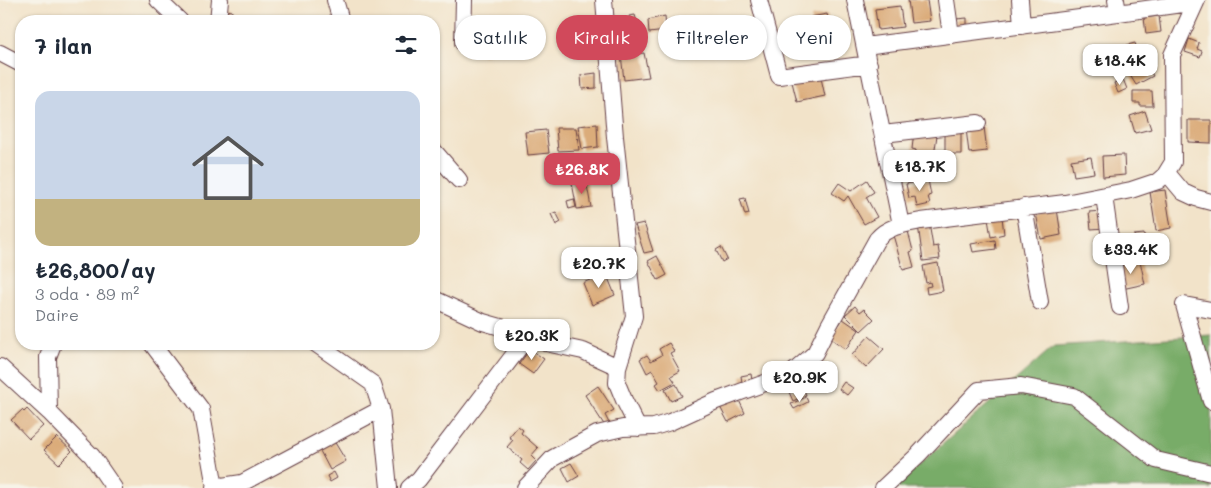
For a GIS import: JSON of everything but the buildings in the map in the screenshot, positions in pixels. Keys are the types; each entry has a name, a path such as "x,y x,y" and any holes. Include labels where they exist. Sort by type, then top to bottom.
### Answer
{"street":[{"path":"158,0 174,15"},
{"path":"219,15 220,0"},
{"path":"335,0 339,15"},
{"path":"464,0 464,15"},
{"path":"604,0 616,146 634,316 618,367 617,383 638,428"},
{"path":"759,0 779,76 869,64"},
{"path":"855,0 901,225"},
{"path":"946,0 951,35"},
{"path":"1020,0 1022,26"},
{"path":"525,488 553,458 597,434 623,428 654,427 685,417 716,401 792,373 815,353 877,239 884,231 901,225 941,218 1065,203 1104,196 1149,186 1158,181 1173,162 1172,55 1197,1 1117,7 1022,26 865,46"},
{"path":"0,53 15,61"},
{"path":"883,134 978,123"},
{"path":"440,157 459,180"},
{"path":"1167,172 1183,192 1211,202"},
{"path":"1104,196 1120,307"},
{"path":"1024,207 1040,302"},
{"path":"440,301 483,322 528,335 546,343 583,351 618,367"},
{"path":"1211,310 1184,306 1211,401"},
{"path":"409,488 419,479 528,335"},
{"path":"49,412 48,357 51,350"},
{"path":"157,350 201,409 215,487 242,483 381,409"},
{"path":"325,350 373,384 381,409 389,488"},
{"path":"0,367 49,412 92,456 114,488"},
{"path":"883,488 918,455 979,390 1021,386 1074,396 1156,460 1211,473"}],"green space":[{"path":"1211,335 1211,488 893,488 1054,346"}]}
